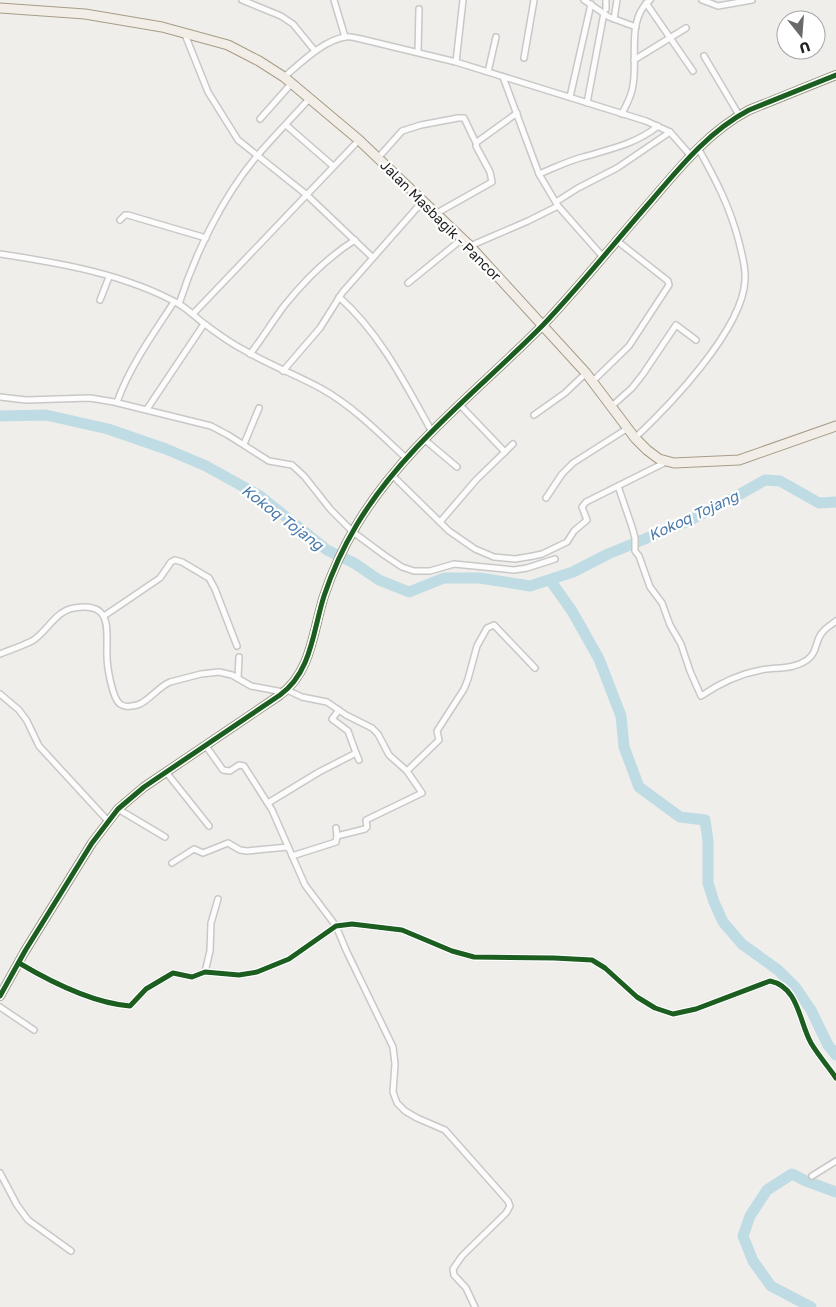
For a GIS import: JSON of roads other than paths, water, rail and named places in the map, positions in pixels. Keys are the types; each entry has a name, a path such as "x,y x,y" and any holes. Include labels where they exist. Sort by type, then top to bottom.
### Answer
{"main road":[{"name":"Jalan Masbagik - Pancor","path":"2,7 85,14 184,32 228,45 284,77 359,140 470,246 593,381 635,438 652,455 666,462"},
{"path":"666,462 721,462 739,460 836,426"}],"street":[{"path":"242,0 281,16 293,24 315,51"},
{"path":"334,0 345,37"},
{"path":"456,62 464,0"},
{"path":"524,58 534,0"},
{"path":"584,0 605,11 614,19 636,27"},
{"path":"586,103 606,0"},
{"path":"614,19 617,0"},
{"path":"702,0 718,6 752,0"},
{"path":"622,114 632,90 637,16 648,2 669,38 693,71"},
{"path":"570,97 591,4"},
{"path":"418,52 419,9"},
{"path":"634,60 686,28"},
{"path":"184,32 212,100 233,133 257,156 307,195 372,257"},
{"path":"488,72 496,36"},
{"path":"284,77 315,51 329,43 345,37 361,38 456,62 658,126 670,132 691,156"},
{"path":"704,56 739,115"},
{"path":"0,996 92,844 118,809 144,787 285,691 297,677 308,657 316,633 321,605 353,532 369,506 407,459 432,432 543,324 698,148 739,115 836,75"},
{"path":"503,77 540,174 557,204 603,257"},
{"path":"260,119 291,84"},
{"path":"117,402 124,383 137,360 176,303 206,238 227,200 257,156 309,99"},
{"path":"476,143 516,113"},
{"path":"378,158 402,131 421,125 464,118 493,181 437,213"},
{"path":"286,125 333,166"},
{"path":"540,174 570,161 631,143 645,136 658,126"},
{"path":"470,246 534,219 583,185 617,168 670,132"},
{"path":"193,314 359,140"},
{"path":"635,438 677,395 712,353 728,328 744,294 745,271 732,217 724,197 698,148"},
{"path":"283,371 320,328 339,297 372,257 398,231 423,201"},
{"path":"120,220 128,214 206,238"},
{"path":"408,283 462,239"},
{"path":"250,354 298,290 329,259 355,240"},
{"path":"593,381 629,346 669,285 668,281 616,240"},
{"path":"0,254 34,259 109,276 128,282 176,303 226,340 340,400 364,419 407,459"},
{"path":"100,300 109,276"},
{"path":"339,297 361,319 378,343 432,432"},
{"path":"147,409 204,324"},
{"path":"612,406 632,388 676,325 696,340"},
{"path":"534,415 565,393 586,373"},
{"path":"0,397 26,400 90,398 117,402 210,426 245,442 269,461 292,465 353,532 402,567 414,571 430,570 454,564 514,570 555,559"},
{"path":"460,405 505,452"},
{"path":"245,442 259,408"},
{"path":"546,498 562,474 573,463 628,428"},
{"path":"425,440 458,467"},
{"path":"440,522 476,480 513,444"},
{"path":"392,476 458,538 494,557 515,559 542,554 569,541 574,531 587,520 582,510 584,504 666,462"},
{"path":"618,486 632,527 635,551 639,556 650,587 662,603 670,625 681,644 690,671 703,694 725,680 740,675 765,669 787,668 806,661 816,650 822,632 836,621"},
{"path":"104,616 160,578 171,562 175,560 182,562 209,578 237,646"},
{"path":"0,654 32,641 58,615 67,609 75,607 94,609 104,616 108,630 107,656 109,671 116,698 119,703 125,706 143,702 170,682 201,674 219,672 238,678 251,686 324,700 375,731 389,755 407,771 422,791 421,794 366,820 367,827 365,829 336,836"},
{"path":"407,771 439,740 437,731 466,684 477,646 487,628 494,625 535,668"},
{"path":"238,657 238,678"},
{"path":"0,694 19,710 27,721 39,746 108,821"},
{"path":"339,710 332,719 348,731 359,760"},
{"path":"206,746 224,770 230,771 239,765 244,766 280,826 305,885 336,926 393,1047 395,1064 393,1092 397,1103 405,1111 417,1118 445,1130 508,1201 510,1206 506,1213 462,1256 453,1269 454,1275 466,1288 475,1307"},
{"path":"268,804 319,772 356,753"},
{"path":"166,772 209,826"},
{"path":"118,809 165,838"},
{"path":"292,856 336,842 336,828"},
{"path":"172,863 194,849 203,853 228,843 240,850 247,851 288,847"},
{"path":"205,972 210,951 212,924 218,899"},
{"path":"19,962 61,986 92,997 129,1006 146,989 170,974 176,973 192,977 205,972 238,975 257,972 289,959 336,926 352,924 394,928 452,951 474,957 592,960 606,968 637,998 655,1008 672,1014 696,1009 767,981 774,982 791,996 796,1003 811,1043 836,1078"},
{"path":"0,1007 34,1030"},
{"path":"812,1176 836,1161"},
{"path":"0,1173 17,1205 28,1220 71,1251"}],"waterway":[{"name":"Kokoq Tojang","path":"0,416 46,415 108,429 166,449 206,466 260,496 327,550 354,563 379,580 409,592 444,578 480,578 530,586 573,572 608,554 686,522 765,480 780,481 819,503 836,502"},
{"path":"550,580 572,611 599,659 621,716 624,747 639,787 680,817 705,820 708,841 708,883 723,922 742,944 778,970 796,988 811,1010 828,1045 836,1055"},
{"path":"811,1307 771,1286 753,1261 743,1236 750,1216 767,1190 792,1174 836,1192"}]}
